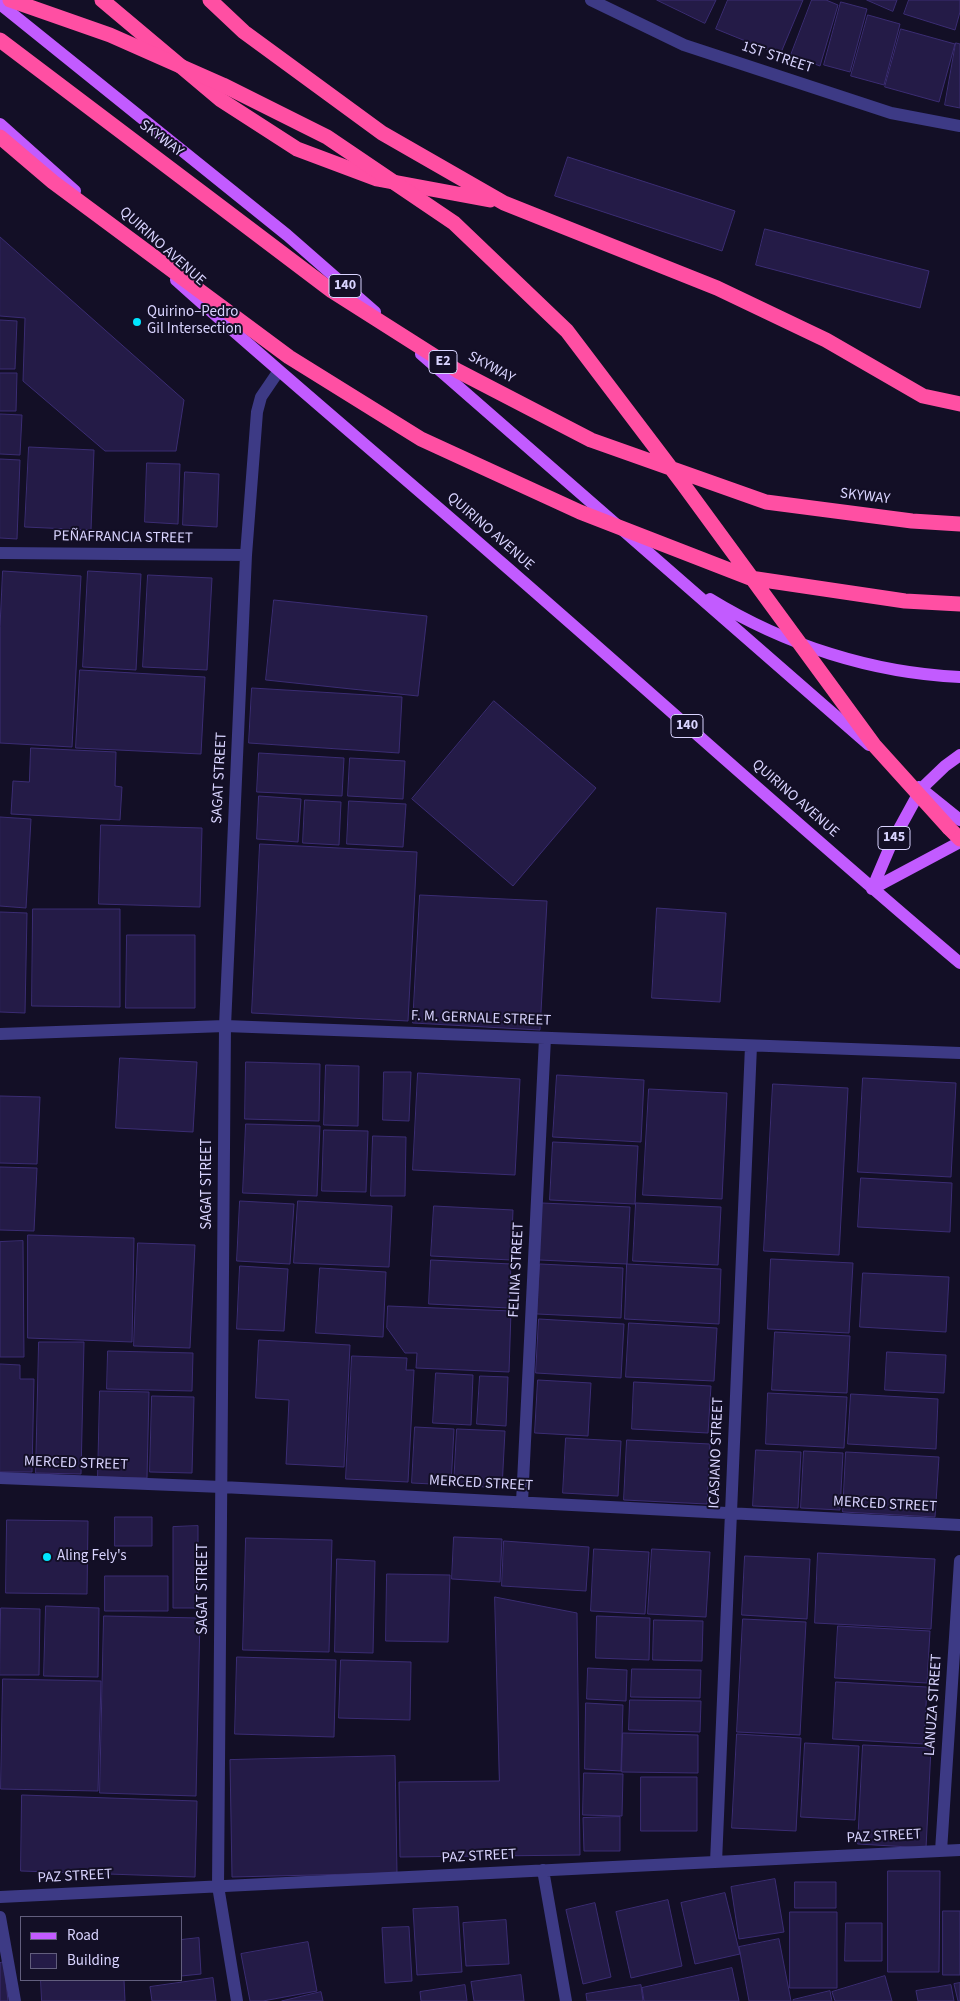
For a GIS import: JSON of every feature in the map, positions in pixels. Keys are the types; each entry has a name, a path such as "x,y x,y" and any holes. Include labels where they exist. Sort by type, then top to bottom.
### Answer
{"highway":[{"path":"10,0 110,36 223,85 327,137 454,223 567,331 695,500 874,745 960,841"},
{"path":"102,0 221,100 297,149 377,179 504,203"},
{"path":"210,0 244,32 382,133 504,203 717,288 826,340 923,396 960,404"},
{"name":"SKYWAY","path":"0,40 332,291 458,371 591,440 766,502 912,521 960,524"},
{"path":"0,137 53,182 289,357 421,439 580,512 750,578 905,601 960,604"}],"main road":[{"name":"140","path":"0,4 286,235 680,581 921,789 960,820"},
{"name":"QUIRINO AVENUE","path":"0,124 278,372 509,569 872,889 960,963"},
{"path":"680,581 740,618 806,646 873,666 940,676 960,677"},
{"name":"145","path":"872,889 892,842 921,789 945,766 960,755"},
{"name":"145","path":"872,889 960,841"}],"street":[{"name":"1ST STREET","path":"591,0 684,45 891,112 960,126"},
{"name":"SAGAT STREET","path":"237,2001 218,1886 225,1026 246,555 257,412 261,397 278,372"},
{"name":"PEÑAFRANCIA STREET","path":"0,553 246,555"},
{"name":"F. M. GERNALE STREET","path":"0,1034 225,1026 960,1053"},
{"name":"FELINA STREET","path":"522,1502 545,1038"},
{"name":"ICASIANO STREET","path":"716,1862 751,1046"},
{"name":"MERCED STREET","path":"0,1478 222,1487 960,1525"},
{"name":"LANUZA STREET","path":"941,1851 960,1561"},
{"name":"PAZ STREET","path":"0,1897 960,1850"},
{"path":"543,1870 566,2001"},
{"path":"0,1917 15,2001"}],"building":[{"path":"657,0 716,0 705,23"},
{"path":"728,0 803,0 780,55 716,29"},
{"path":"812,0 826,0 838,5 820,66 791,55"},
{"path":"867,0 897,0 893,11"},
{"path":"909,0 960,0 960,12 955,30 904,14"},
{"path":"841,2 867,9 850,72 824,65"},
{"path":"868,15 900,24 884,85 851,76"},
{"path":"901,29 955,44 939,102 885,87"},
{"path":"956,43 960,44 960,108 945,105"},
{"path":"568,157 735,211 722,251 555,196"},
{"path":"765,229 929,271 920,308 756,265"},
{"path":"0,237 184,400 176,451 105,451 23,381 25,318 0,316"},
{"path":"0,320 17,321 15,369 0,369"},
{"path":"0,373 17,373 16,411 0,411"},
{"path":"0,414 22,415 20,455 0,454"},
{"path":"29,447 94,450 91,530 25,527"},
{"path":"0,459 20,460 17,539 0,538"},
{"path":"147,463 180,464 178,524 145,522"},
{"path":"185,472 219,474 217,527 183,525"},
{"path":"3,571 81,576 72,747 0,743 0,627"},
{"path":"88,571 141,574 136,670 83,667"},
{"path":"148,575 212,578 207,670 143,667"},
{"path":"274,600 427,616 418,696 266,680"},
{"path":"80,670 205,677 201,754 76,748"},
{"path":"252,688 402,697 399,753 249,743"},
{"path":"494,701 596,788 513,886 412,799"},
{"path":"31,748 116,752 115,786 122,787 120,820 11,814 13,781 29,782"},
{"path":"259,753 344,758 342,796 257,792"},
{"path":"350,758 405,761 403,799 348,796"},
{"path":"259,796 301,799 298,842 257,839"},
{"path":"305,800 341,802 339,845 303,843"},
{"path":"349,801 406,804 403,847 347,844"},
{"path":"0,817 31,819 26,908 0,906"},
{"path":"101,825 202,828 200,907 99,904"},
{"path":"260,844 417,852 408,1021 252,1013"},
{"path":"420,895 547,901 540,1030 413,1023"},
{"path":"657,908 726,913 720,1002 652,998"},
{"path":"33,909 120,909 120,1007 32,1006"},
{"path":"0,912 27,913 25,1013 0,1012"},
{"path":"127,935 195,935 195,1008 126,1008"},
{"path":"120,1058 197,1062 193,1132 116,1128"},
{"path":"246,1062 320,1064 319,1121 245,1119"},
{"path":"326,1065 359,1066 358,1126 324,1125"},
{"path":"384,1072 411,1072 409,1121 383,1120"},
{"path":"418,1073 520,1079 515,1175 413,1170"},
{"path":"557,1075 644,1080 641,1142 553,1137"},
{"path":"863,1078 956,1083 951,1177 858,1172"},
{"path":"773,1084 848,1088 839,1255 764,1251"},
{"path":"649,1089 727,1093 722,1199 643,1195"},
{"path":"0,1096 40,1097 37,1164 0,1163"},
{"path":"246,1124 320,1126 317,1196 243,1193"},
{"path":"324,1130 368,1131 366,1192 322,1191"},
{"path":"373,1136 406,1137 405,1196 371,1196"},
{"path":"553,1142 638,1146 635,1204 550,1200"},
{"path":"0,1167 37,1168 34,1231 0,1230"},
{"path":"861,1178 952,1183 950,1232 858,1227"},
{"path":"240,1201 294,1204 290,1264 237,1261"},
{"path":"298,1201 392,1206 389,1267 294,1263"},
{"path":"542,1203 630,1207 627,1264 539,1260"},
{"path":"636,1203 721,1207 718,1265 633,1261"},
{"path":"434,1206 513,1210 511,1260 431,1256"},
{"path":"28,1235 134,1238 132,1342 28,1338"},
{"path":"23,1241 24,1357 0,1357 0,1242"},
{"path":"138,1243 195,1245 190,1348 134,1346"},
{"path":"771,1259 853,1263 849,1333 768,1329"},
{"path":"431,1260 511,1264 509,1308 429,1304"},
{"path":"540,1264 623,1268 621,1318 537,1314"},
{"path":"627,1264 721,1269 719,1324 625,1319"},
{"path":"240,1266 288,1269 284,1331 237,1329"},
{"path":"320,1268 386,1272 383,1337 316,1333"},
{"path":"863,1273 949,1277 946,1332 860,1327"},
{"path":"388,1306 511,1311 509,1372 416,1368 417,1353 405,1353 387,1328"},
{"path":"539,1319 624,1324 621,1378 536,1373"},
{"path":"629,1323 717,1328 714,1381 626,1377"},
{"path":"775,1332 850,1336 847,1393 772,1390"},
{"path":"259,1340 350,1345 344,1467 286,1464 289,1400 256,1398"},
{"path":"39,1342 84,1342 81,1474 36,1473"},
{"path":"108,1351 193,1353 192,1391 107,1389"},
{"path":"887,1352 946,1355 944,1393 885,1390"},
{"path":"352,1356 407,1358 406,1370 414,1370 408,1482 346,1479"},
{"path":"0,1364 20,1365 20,1379 34,1379 32,1472 0,1472"},
{"path":"436,1373 473,1375 471,1425 433,1423"},
{"path":"480,1376 508,1377 506,1426 477,1424"},
{"path":"538,1380 591,1383 588,1436 535,1433"},
{"path":"634,1382 711,1386 708,1433 632,1429"},
{"path":"100,1391 149,1392 147,1478 98,1477"},
{"path":"768,1393 847,1397 844,1448 766,1444"},
{"path":"851,1394 938,1399 936,1449 848,1444"},
{"path":"152,1396 194,1397 192,1473 150,1472"},
{"path":"415,1427 454,1429 451,1485 412,1483"},
{"path":"457,1429 505,1431 502,1488 454,1485"},
{"path":"566,1438 621,1441 618,1496 563,1493"},
{"path":"627,1440 710,1444 707,1504 624,1500"},
{"path":"756,1450 801,1452 798,1508 753,1506"},
{"path":"804,1451 843,1453 840,1510 801,1508"},
{"path":"846,1452 939,1457 935,1517 843,1512"},
{"path":"115,1517 152,1517 152,1546 115,1546"},
{"name":"Aling Fely's","path":"7,1520 88,1521 87,1594 6,1593"},
{"path":"198,1526 198,1608 173,1608 173,1527"},
{"path":"454,1537 502,1539 500,1582 452,1579"},
{"path":"246,1538 332,1540 329,1652 243,1650"},
{"path":"504,1541 589,1547 586,1591 502,1586"},
{"path":"594,1549 649,1552 645,1614 591,1611"},
{"path":"652,1549 710,1552 706,1617 648,1614"},
{"path":"818,1553 935,1559 931,1629 815,1623"},
{"path":"745,1556 810,1559 807,1619 742,1615"},
{"path":"337,1559 375,1561 373,1653 335,1652"},
{"path":"387,1574 450,1575 448,1642 386,1641"},
{"path":"105,1576 168,1576 168,1611 105,1611"},
{"path":"495,1597 577,1613 580,1855 400,1857 399,1782 499,1781"},
{"path":"46,1606 99,1608 98,1677 44,1676"},
{"path":"1,1608 40,1609 39,1675 0,1675"},
{"path":"104,1616 200,1618 196,1796 100,1793"},
{"path":"597,1616 650,1618 649,1660 596,1658"},
{"path":"743,1619 806,1622 800,1735 737,1732"},
{"path":"654,1620 703,1621 702,1661 653,1660"},
{"path":"838,1626 930,1631 927,1683 835,1678"},
{"path":"237,1657 336,1660 334,1737 235,1734"},
{"path":"341,1660 411,1662 410,1720 339,1718"},
{"path":"588,1668 627,1670 626,1701 587,1699"},
{"path":"632,1669 701,1670 700,1698 631,1697"},
{"path":"3,1679 101,1681 98,1791 1,1789"},
{"path":"836,1682 927,1687 924,1744 833,1739"},
{"path":"630,1700 701,1701 700,1732 629,1730"},
{"path":"586,1703 623,1705 621,1771 585,1769"},
{"path":"623,1733 698,1735 698,1773 622,1772"},
{"path":"737,1734 801,1738 796,1831 732,1828"},
{"path":"805,1743 859,1746 855,1820 801,1817"},
{"path":"863,1745 931,1748 926,1848 858,1844"},
{"path":"395,1756 397,1873 232,1877 230,1760"},
{"path":"584,1773 623,1774 622,1816 583,1815"},
{"path":"641,1777 697,1777 697,1831 641,1831"},
{"path":"22,1795 197,1801 195,1877 21,1871"},
{"path":"620,1817 620,1851 584,1851 583,1818"},
{"path":"888,1871 940,1871 939,1972 888,1972"},
{"path":"775,1879 784,1932 739,1939 731,1887"},
{"path":"795,1882 836,1882 836,1908 795,1908"},
{"path":"725,1893 740,1954 695,1964 681,1903"},
{"path":"668,1900 682,1966 631,1978 616,1912"},
{"path":"595,1903 611,1977 583,1984 566,1910"},
{"path":"458,1907 462,1972 417,1975 413,1909"},
{"path":"943,1911 960,1911 960,1975 943,1975"},
{"path":"790,1912 837,1912 837,1988 790,1988"},
{"path":"506,1920 509,1964 466,1966 463,1923"},
{"path":"846,1923 882,1923 882,1961 845,1961"},
{"path":"409,1927 412,1981 385,1983 382,1928"},
{"path":"199,1938 201,1974 182,1976 182,1940"},
{"path":"779,1939 791,2001 749,2001 739,1947"},
{"path":"308,1942 317,1991 263,2001 250,2001 241,1954"},
{"path":"4,1962 8,2001 0,2001 0,1963"},
{"path":"732,1968 739,2001 644,2001 642,1988"},
{"path":"521,1975 524,2001 474,2001 471,1982"},
{"path":"885,1976 892,2001 835,2001 832,1992"},
{"path":"213,1978 216,2001 152,2001 150,1987"},
{"path":"41,1981 124,1981 125,2001 42,2001"},
{"path":"960,1983 960,2001 958,2001 954,1984"},
{"path":"465,1985 467,2001 421,2001 420,1992"},
{"path":"641,1985 643,2001 587,2001 586,1994"},
{"path":"951,1985 954,2001 918,2001 916,1991"},
{"path":"830,1991 832,2001 793,2001 793,2000"},
{"path":"321,1992 323,2001 282,2001"}],"place":[{"name":"Quirino–Pedro Gil Intersection","path":"137,322"},
{"name":"Aling Fely's","path":"47,1557"}]}
